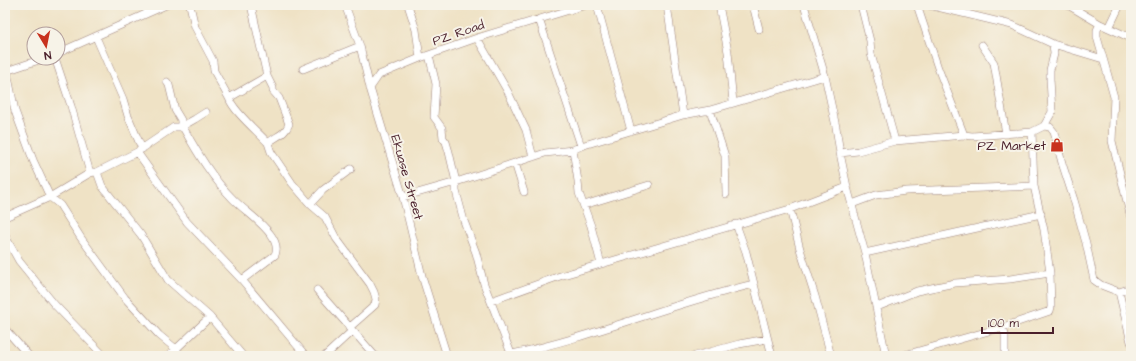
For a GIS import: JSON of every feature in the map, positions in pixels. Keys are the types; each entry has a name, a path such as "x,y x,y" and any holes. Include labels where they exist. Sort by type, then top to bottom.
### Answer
{"street":[{"path":"146,5 148,13"},
{"path":"66,50 166,5"},
{"path":"190,5 195,28 212,62 214,71 230,102 268,143 271,152 292,184 325,218 336,238 370,284 376,299 374,305 325,356"},
{"path":"251,5 267,76 274,88 273,91 279,98 289,124 287,129 281,135 268,143"},
{"name":"Ekuase Street","path":"345,5 360,46 370,88 403,197 422,276 447,356"},
{"path":"408,5 416,30 420,58"},
{"name":"PZ Road","path":"370,88 379,75 420,58 477,38 586,5"},
{"path":"597,5 631,131"},
{"path":"667,5 683,115"},
{"path":"719,5 728,52 733,102"},
{"path":"753,5 758,29"},
{"path":"804,5 825,76 847,187 865,252 886,356"},
{"path":"861,5 870,41 871,54 895,141"},
{"path":"918,5 938,68 964,135"},
{"path":"929,5 1012,24 1053,44 1103,59"},
{"path":"1068,5 1100,24 1131,38"},
{"path":"1109,28 1120,5"},
{"path":"539,19 581,146"},
{"path":"1100,24 1097,30 1098,36 1114,97 1112,141 1131,218"},
{"path":"96,37 120,92 140,150 187,222 242,280 306,356"},
{"path":"477,38 508,92 526,130 533,157"},
{"path":"982,44 994,63 1006,134"},
{"path":"840,153 858,151 895,141 964,135 972,136 1032,132 1044,126 1052,112 1050,70 1054,54 1053,44"},
{"path":"303,69 360,46"},
{"path":"1054,54 1065,48"},
{"path":"429,55 436,84 434,117 442,128 443,138 449,152 456,182 456,191 464,221 491,301 512,355 576,337 718,293 754,284"},
{"path":"26,64 6,70 6,72 15,111 33,160 50,197 60,205 81,238 126,298 159,335 176,349 181,356"},
{"path":"58,66 93,172 102,186 141,235 168,280 210,317 243,356"},
{"path":"229,98 267,76"},
{"path":"403,197 456,182 545,153 574,150 581,146 683,115 710,110 825,76"},
{"path":"168,82 175,110 181,120 181,127 184,129 198,154 228,193 244,210 265,228 275,241 277,247 275,256 242,280"},
{"path":"710,110 725,156 726,194"},
{"path":"5,217 50,197 93,172 140,150 174,127 181,127 195,120 206,112"},
{"path":"1044,126 1050,127 1054,132 1079,217 1094,280 1101,286 1119,292 1131,288"},
{"path":"901,356 1003,327 1050,311 1050,273 1041,214 1034,186 1032,132"},
{"path":"883,144 885,139 892,134"},
{"path":"574,150 579,193 584,205 601,264"},
{"path":"515,163 524,192"},
{"path":"310,204 323,190 352,169"},
{"path":"584,205 649,184"},
{"path":"852,204 876,195 906,191 1034,186"},
{"path":"491,301 560,276 790,209 847,187"},
{"path":"790,209 831,356"},
{"path":"865,252 1041,214"},
{"path":"736,224 746,252 772,356"},
{"path":"5,236 19,261 54,304 104,356"},
{"path":"877,307 917,291 955,283 1010,279 1050,273"},
{"path":"318,290 374,356"},
{"path":"1119,292 1131,342"},
{"path":"168,356 210,317"},
{"path":"1003,327 1005,335 1005,356"},
{"path":"5,330 29,356"},
{"path":"697,356 739,344 767,339"}],"place":[{"name":"PZ Market","path":"1057,145"}]}
